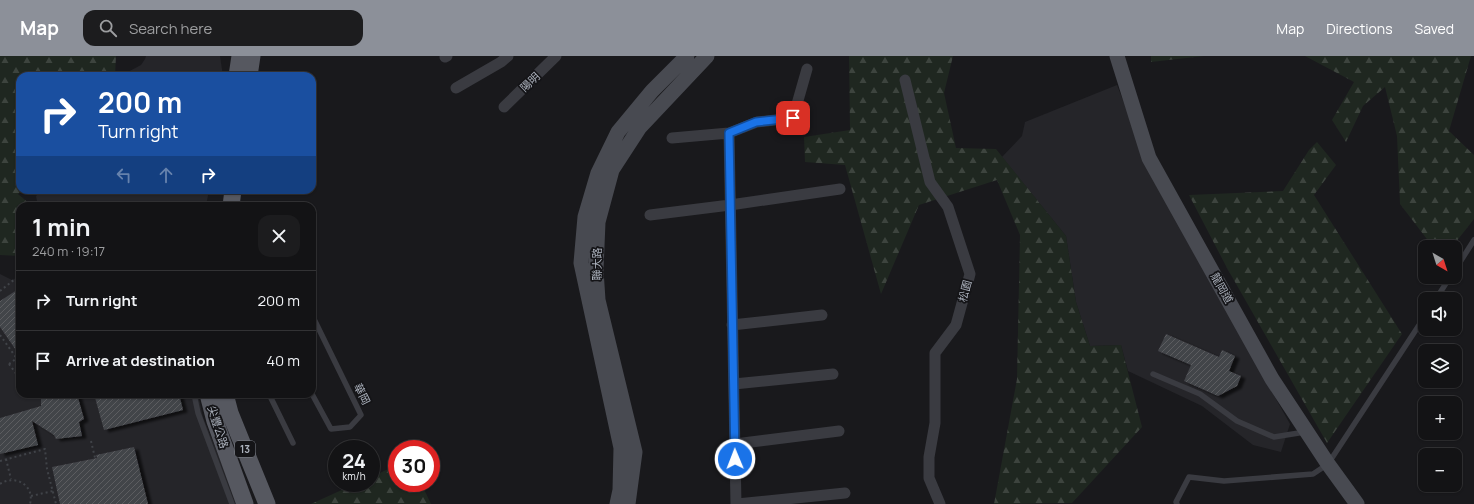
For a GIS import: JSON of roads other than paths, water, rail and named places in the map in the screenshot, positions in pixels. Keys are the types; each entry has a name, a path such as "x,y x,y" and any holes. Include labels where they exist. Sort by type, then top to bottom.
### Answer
{"main road":[{"path":"238,72 240,56"},
{"path":"250,72 252,56"},
{"name":"尖豐公路","path":"209,398 215,421 245,504"},
{"name":"尖豐公路","path":"226,398 230,413 267,504"}],"street":[{"path":"456,88 501,62 508,56"},
{"name":"陽明","path":"504,107 556,56"},
{"name":"聯大路","path":"617,504 620,490 621,448 581,263 585,217 598,173 618,132 652,91 687,56"},
{"name":"聯大路","path":"628,504 635,452 598,300 596,270 598,222 612,170 640,127 707,56"},
{"name":"龍岡道","path":"1117,56 1149,158 1272,379 1328,464 1357,504"},
{"path":"672,138 729,133 756,122 793,118 807,69"},
{"name":"松園","path":"905,80 930,182 948,207 970,274 956,325 935,353 935,423 929,457 929,478 940,504"},
{"path":"729,133 736,504 845,493"},
{"path":"650,215 840,189"},
{"path":"732,325 822,315"},
{"path":"734,384 833,374"},
{"path":"734,444 839,431"}],"lane":[{"path":"1462,259 1474,240"},
{"name":"華岡","path":"314,398 331,429 350,427 361,415 316,323"},
{"path":"1177,504 1176,502 1189,477 1224,481 1313,474 1328,464 1418,327"},
{"path":"1153,374 1200,394 1237,421 1274,437 1307,432"},
{"path":"195,398 198,413 232,504"},
{"path":"272,398 293,443"}]}
